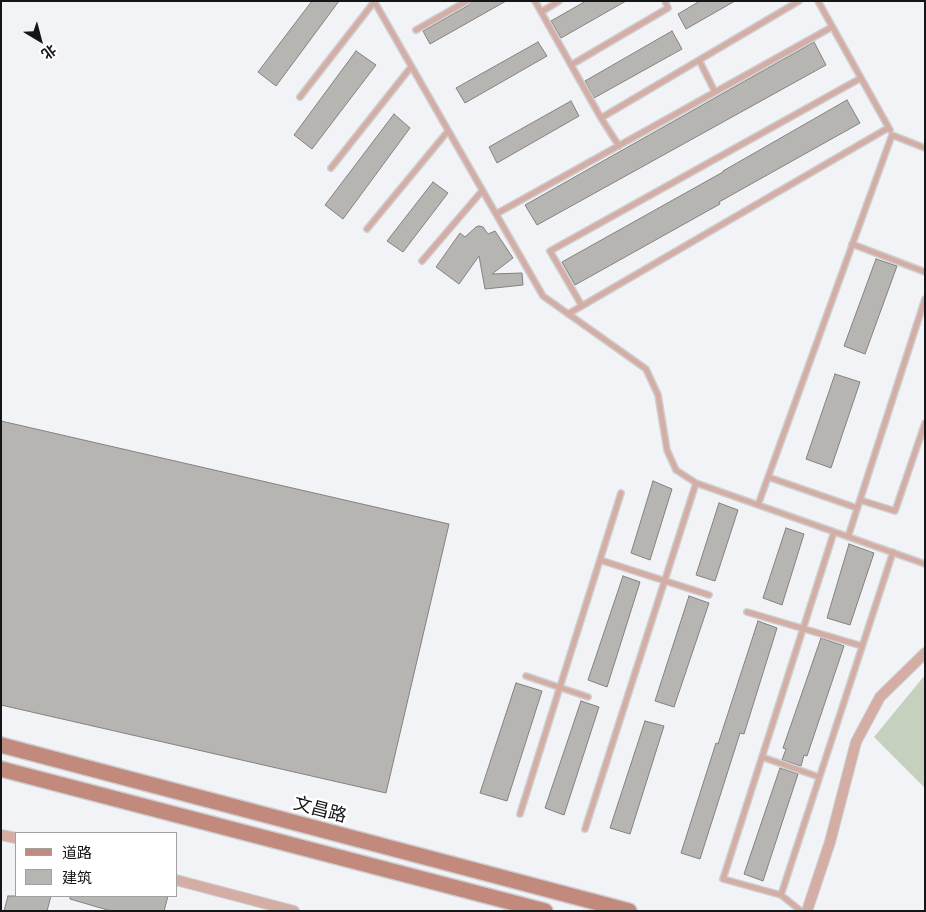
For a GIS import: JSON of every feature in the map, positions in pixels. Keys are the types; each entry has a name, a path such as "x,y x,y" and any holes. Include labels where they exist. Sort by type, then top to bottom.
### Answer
{"main road":[{"name":"文昌路","path":"1,745 629,911"},
{"path":"1,769 545,911"}],"street":[{"path":"807,911 830,842 856,742 880,697 925,652"},
{"path":"1,835 15,838"},
{"path":"178,881 294,911"}],"lane":[{"path":"416,30 467,1"},
{"path":"535,1 601,118 619,146"},
{"path":"541,12 559,1"},
{"path":"571,65 668,8 665,1"},
{"path":"601,118 799,1"},
{"path":"300,97 374,2 543,296 646,369 658,395 667,450 676,470 696,483 925,564"},
{"path":"820,3 892,135 925,148"},
{"path":"496,214 832,27"},
{"path":"699,60 715,92"},
{"path":"331,168 411,67"},
{"path":"582,306 550,251 861,78"},
{"path":"568,314 888,128"},
{"path":"367,229 448,131"},
{"path":"758,505 892,135"},
{"path":"422,261 482,191"},
{"path":"852,244 925,272"},
{"path":"848,537 925,298"},
{"path":"860,500 895,511 925,423"},
{"path":"768,477 857,508"},
{"path":"585,829 696,483"},
{"path":"520,814 621,493"},
{"path":"801,911 781,895 723,879 834,532"},
{"path":"781,895 893,552"},
{"path":"600,560 710,595"},
{"path":"747,612 862,646"},
{"path":"526,676 588,698"},
{"path":"762,757 819,777"}],"green space":[{"path":"925,675 925,788 874,737"}],"building":[{"path":"312,1 339,1 276,86 258,72"},
{"path":"471,1 506,1 430,44 423,31 469,5"},
{"path":"586,1 626,1 561,38 551,21"},
{"path":"700,1 735,1 686,29 678,14"},
{"path":"672,31 682,49 594,98 585,81"},
{"path":"538,42 547,56 465,103 456,88"},
{"path":"814,42 826,65 537,225 525,205"},
{"path":"356,51 376,65 312,149 294,135"},
{"path":"847,100 860,123 575,285 562,262"},
{"path":"571,101 579,116 497,163 489,147"},
{"path":"394,114 410,128 343,219 325,205"},
{"path":"433,182 448,193 403,252 387,241"},
{"path":"479,226 483,227 488,234 495,231 513,258 492,274 522,273 523,285 485,289 479,256 459,284 436,267 460,233 465,237"},
{"path":"876,259 897,266 865,354 844,346"},
{"path":"835,374 860,382 831,468 806,459"},
{"path":"1,421 449,524 386,793 1,705"},
{"path":"653,481 672,489 650,560 631,553"},
{"path":"719,503 738,510 715,581 696,575"},
{"path":"786,528 804,534 782,605 763,598"},
{"path":"849,544 874,553 850,625 827,618"},
{"path":"623,576 640,582 607,687 588,680"},
{"path":"689,596 709,603 674,707 655,701"},
{"path":"758,621 777,628 744,734 740,733 700,859 681,853"},
{"path":"821,638 844,646 807,756 804,755 801,766 782,760 786,749 783,748"},
{"path":"516,683 542,691 507,801 480,793"},
{"path":"581,701 599,707 564,815 545,808"},
{"path":"645,721 664,726 630,834 610,828"},
{"path":"780,768 798,774 763,881 744,874"},
{"path":"8,896 51,897 47,911 4,911"},
{"path":"70,897 168,897 164,911 111,911 70,899"}]}
